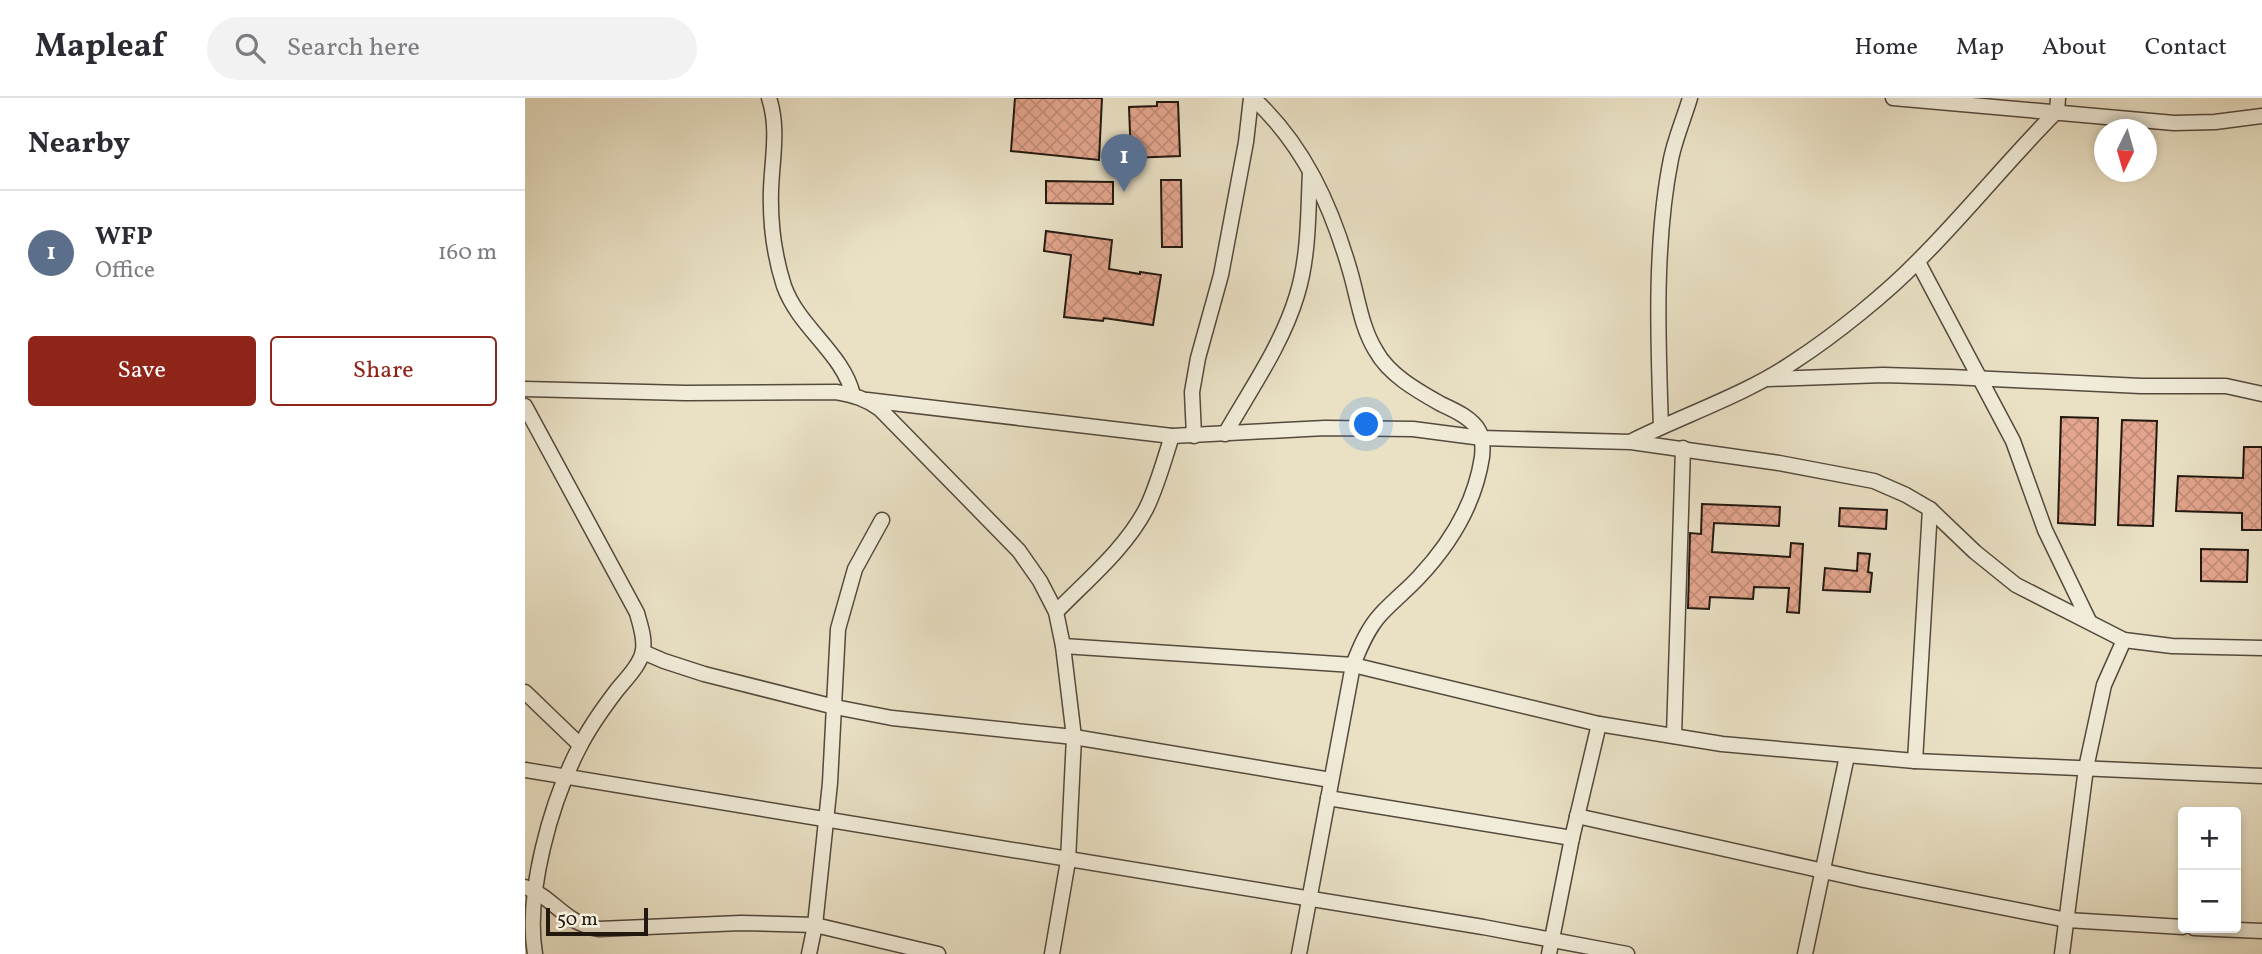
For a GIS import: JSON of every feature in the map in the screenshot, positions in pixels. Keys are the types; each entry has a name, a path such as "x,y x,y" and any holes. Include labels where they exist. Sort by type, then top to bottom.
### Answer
{"street":[{"path":"769,98 774,122 771,213 776,256 784,287 795,309 846,373 860,397 891,419 1019,551 1040,581 1056,612 1074,737 1068,861 1052,954"},
{"path":"1252,98 1289,137 1327,203 1339,232 1362,318 1376,352 1390,369 1409,384 1474,424 1482,439 1479,470 1465,512 1452,537 1420,575 1380,615 1362,643 1353,665 1299,954"},
{"path":"1194,436 1192,392 1198,358 1221,275 1252,98"},
{"path":"1661,427 1659,318 1663,212 1671,157 1691,98"},
{"path":"1893,98 2058,105 2195,123 2262,116"},
{"path":"1631,442 1720,402 1793,363 1822,343 1918,262 2058,105"},
{"path":"1225,434 1276,347 1297,295 1306,248 1310,171"},
{"path":"1918,262 2013,441 2045,530 2089,621"},
{"path":"1764,379 1883,375 2141,386 2226,386 2262,394"},
{"path":"525,389 686,393 837,392 1172,436 1338,428 1413,429 1482,439 1631,442 1683,448 1874,481 1930,509 1975,552 2016,585 2124,640 2172,646 2262,648"},
{"path":"525,406 637,613 643,652 580,745 551,813 530,889 535,954"},
{"path":"1056,612 1133,529 1149,502 1172,436"},
{"path":"1674,736 1683,448"},
{"path":"1915,761 1930,509"},
{"path":"809,954 815,925 827,818 835,707 836,648 844,599 855,569 882,520"},
{"path":"2062,954 2086,768 2104,685 2124,640"},
{"path":"1063,646 1353,665 1599,724 1722,744 1915,761 2262,776"},
{"path":"643,652 705,674 835,707 892,718 1074,737 1331,780"},
{"path":"525,692 580,745"},
{"path":"1550,947 1599,724"},
{"path":"1805,954 1847,756"},
{"path":"525,770 1310,900 1550,947 1627,954"},
{"path":"1328,798 1572,838"},
{"path":"1577,816 1821,871 2067,920 2178,927"},
{"path":"530,889 571,919 599,929 727,923 815,925 938,954"},
{"path":"2241,930 2262,931"}],"building":[{"path":"1015,98 1102,98 1099,160 1011,151"},
{"path":"1157,102 1178,102 1180,156 1131,158 1129,107 1157,106"},
{"path":"1161,180 1181,180 1182,247 1162,247"},
{"path":"1046,181 1113,182 1113,204 1046,203"},
{"path":"1046,231 1112,240 1109,269 1161,275 1153,325 1104,318 1103,321 1064,317 1071,255 1044,251"},
{"path":"2061,417 2098,418 2095,525 2058,523"},
{"path":"2122,420 2157,421 2153,526 2118,525"},
{"path":"2244,447 2262,447 2262,530 2242,530 2242,513 2176,511 2178,476 2243,478"},
{"path":"1702,504 1780,507 1779,526 1714,523 1712,552 1790,557 1791,543 1803,544 1799,613 1787,612 1789,588 1754,587 1753,599 1710,597 1709,609 1688,608 1690,533 1701,534"},
{"path":"1840,508 1887,510 1886,529 1839,526"},
{"path":"2201,549 2248,550 2247,582 2201,581"},
{"path":"1858,553 1870,554 1870,592 1823,590 1825,568 1857,571"}],"place":[{"name":"WFP","path":"1124,192"}]}
